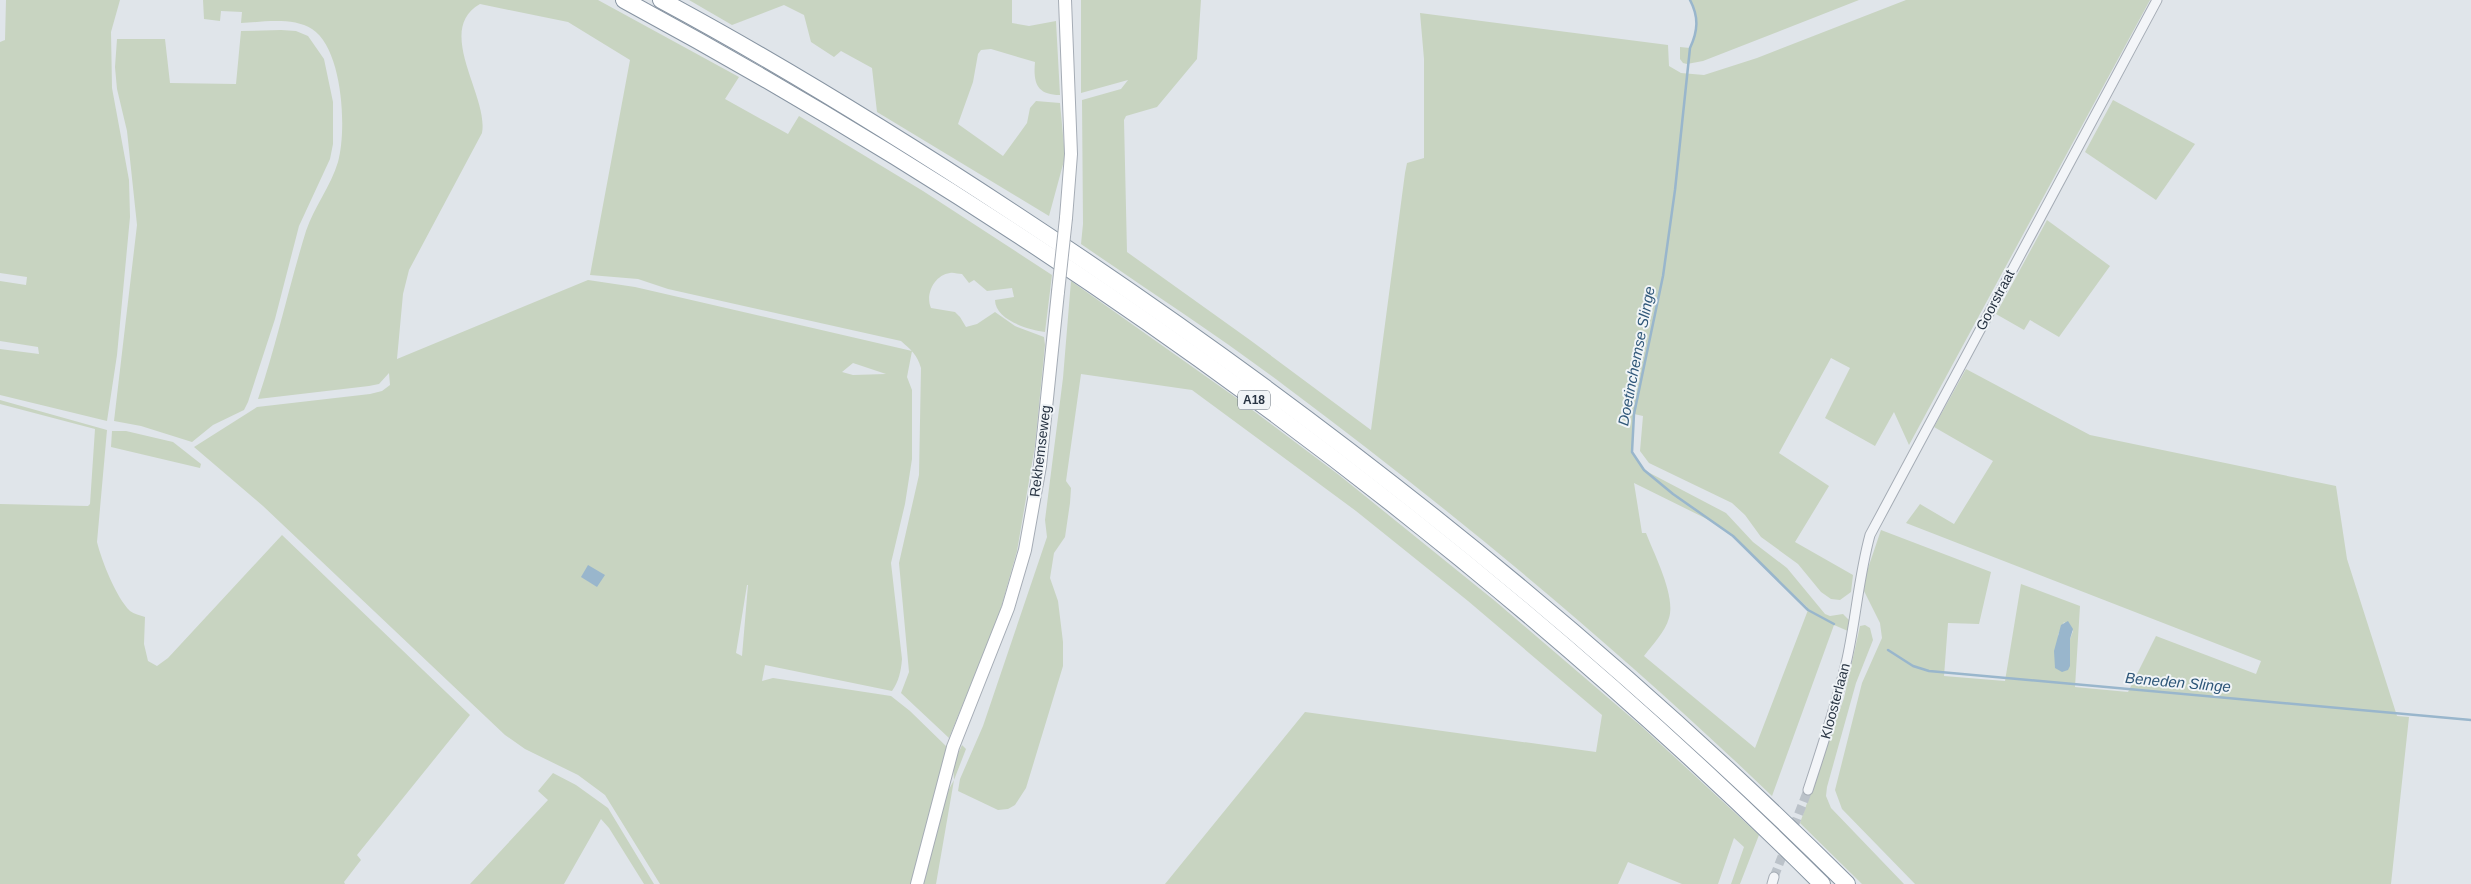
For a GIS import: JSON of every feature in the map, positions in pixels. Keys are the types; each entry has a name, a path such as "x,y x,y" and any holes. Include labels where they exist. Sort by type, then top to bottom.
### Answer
{"highway":[{"name":"A18","path":"624,0 810,105 929,178 1083,279 1272,413 1385,499 1503,594 1636,709 1822,884"},
{"name":"A18","path":"661,0 829,96 941,165 1115,280 1284,401 1409,496 1647,695 1780,817 1847,884"}],"street":[{"name":"Rekhemseweg","path":"917,884 953,747 1008,608 1025,550 1040,466 1071,154 1065,0"},
{"name":"Goorstraat","path":"1857,609 1863,560 1874,527 2157,0"},
{"name":"Kloosterlaan","path":"1808,790 1837,699 1857,609"}],"green space":[{"path":"6,0 120,0 111,32 112,88 129,180 130,217 117,355 107,421 0,395 0,349 39,354 38,347 0,341 0,281 26,285 27,277 0,273 0,42 5,40"},
{"path":"203,0 598,0 739,77 725,99 788,134 799,116 923,191 1052,275 1045,332 1014,323 996,307 995,300 1014,297 1012,288 987,291 974,280 969,283 962,274 951,273 939,277 930,292 929,303 931,308 955,312 966,327 977,324 995,312 1015,326 1044,337 1045,345 1035,446 1017,551 999,615 949,738 901,693 909,672 899,563 919,475 921,368 918,359 912,351 907,377 912,390 912,459 905,504 891,563 902,659 896,683 892,691 765,665 762,681 773,678 891,696 910,711 949,749 911,884 660,884 605,795 578,775 525,749 505,735 263,506 194,447 257,407 370,394 382,391 390,385 389,373 379,384 369,386 258,399 306,231 338,162 342,131 340,91 330,54 322,39 312,29 304,25 287,22 241,23 242,12 221,11 220,21 204,19","holes":["480,4 568,22 630,60 590,275 638,279 668,289 901,341 912,351 635,287 588,280 397,359 403,294 409,270 482,133 482,118 462,46 462,30 467,15","853,363 886,374 853,375 842,372","748,585 742,656 736,653"]},
{"path":"689,0 1012,0 1012,23 1029,26 1056,21 1060,95 1046,93 1041,90 1036,82 1035,62 991,49 981,50 978,54 973,82 958,124 1003,156 1027,123 1030,108 1036,101 1060,103 1065,157 1049,216 877,112 872,68 841,51 834,57 811,42 804,15 784,5 732,25"},
{"path":"1081,0 1201,0 1197,59 1157,107 1126,116 1124,120 1127,252 1371,430 1405,173 1407,163 1424,158 1424,59 1420,13 1668,45 1669,66 1681,73 1704,75 1757,58 1906,0 2150,0 1909,445 1894,412 1875,446 1825,418 1850,368 1831,358 1779,453 1829,486 1795,542 1853,575 1851,592 1840,600 1831,599 1821,592 1798,564 1761,537 1745,515 1732,503 1649,463 1640,451 1643,416 1634,414 1632,452 1644,470 1726,513 1753,542 1787,568 1825,614 1830,616 1843,614 1849,620 1848,631 1834,625 1772,796 1714,741 1595,635 1411,483 1260,367 1081,244 1083,224 1082,100 1121,89 1128,80 1081,93","holes":["1634,483 1713,522 1733,537 1808,610 1755,748 1644,656 1665,628 1670,609 1663,575 1646,533 1642,533"]},
{"path":"1690,0 1859,0 1703,61 1687,64 1683,63 1680,59 1680,47 1690,48 1695,36 1696,18"},
{"path":"241,31 296,31 308,36 324,59 333,102 333,144 330,159 299,226 275,319 248,402 244,410 213,425 192,442 141,426 114,421 137,225 127,131 117,89 115,67 117,39 165,39 170,83 236,84"},
{"path":"2113,100 2195,144 2156,200 2085,152"},
{"path":"2047,220 2110,266 2059,337 2030,320 2024,330 1996,314"},
{"path":"1071,281 1235,397 1339,475 1495,601 1641,726 1759,835 1740,884 1731,884 1744,847 1734,838 1718,884 1682,884 1628,862 1618,884 1165,884 1305,712 1596,752 1602,715 1468,601 1356,511 1192,390 1081,374 1066,481 1071,488 1065,537 1054,553 1050,578 1058,601 1063,642 1063,666 1026,788 1015,805 1008,809 998,810 958,791 960,779 983,726 1047,537 1045,520 1063,378"},
{"path":"1966,369 2090,435 2336,486 2347,559 2397,716 2409,717 2391,884 1915,884 1842,809 1835,790 1862,683 1882,638 1880,623 1864,591 1866,574 1881,530 1991,572 1979,624 1948,623 1944,676 2005,681 2021,584 2080,606 2075,687 2128,692 2156,636 2256,674 2261,661 1906,523 1920,504 1954,524 1993,461 1934,427","holes":["2064,622 2073,631 2070,639 2070,666 2058,635"]},
{"path":"0,400 107,430 97,542 106,569 125,605 135,614 145,617 144,644 148,661 157,666 168,658 282,535 470,715 357,855 361,860 344,882 345,884 0,884 0,504 88,506 90,504 95,429 0,404"},
{"path":"112,431 126,431 173,442 201,464 200,468 111,447"},
{"path":"1865,625 1870,628 1873,640 1856,683 1826,796 1831,808 1904,884 1862,884 1800,823 1844,698 1860,626"},
{"path":"962,745 966,749 954,780 953,765"},
{"path":"553,773 576,785 608,808 654,884 644,884 609,828 601,819 564,884 470,884 548,800 538,791"},
{"path":"954,780 936,884 922,884 947,793"}],"water":[{"path":"588,565 605,575 597,587 581,577"},
{"path":"2068,621 2073,629 2070,639 2070,666 2068,670 2062,672 2055,668 2054,651 2061,625"}],"waterway":[{"name":"Doetinchemse Slinge","path":"1690,0 1695,12 1696,30 1690,48 1675,190 1663,276 1634,414 1632,452 1644,470 1673,494 1733,536 1808,610 1834,624"},
{"name":"Beneden Slinge","path":"1888,650 1913,666 1929,671 2471,720"}],"tunnel":[{"path":"1774,877 1808,790"}]}
